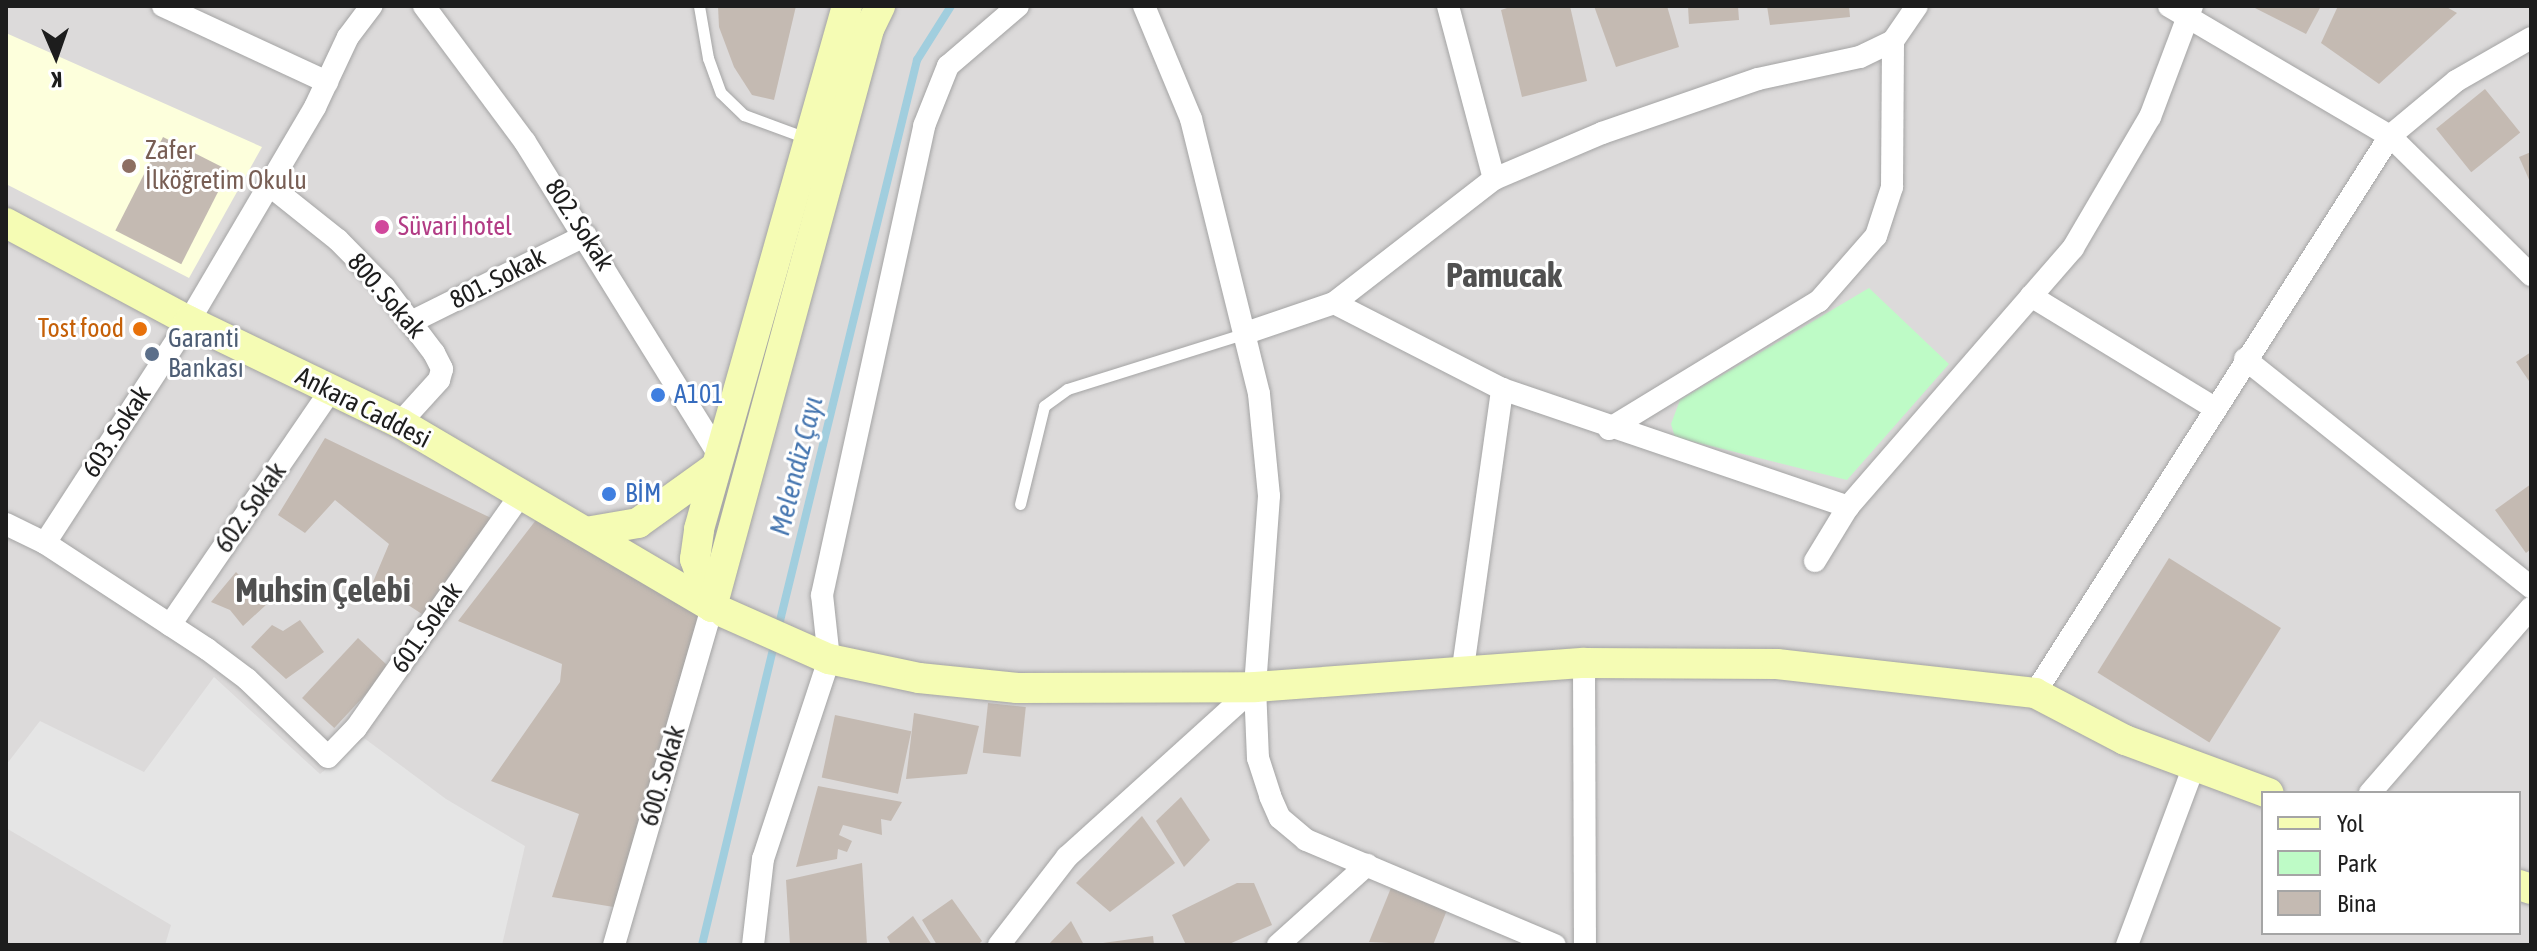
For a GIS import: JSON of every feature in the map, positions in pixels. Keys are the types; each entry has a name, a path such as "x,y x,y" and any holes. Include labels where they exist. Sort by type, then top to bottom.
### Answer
{"main road":[{"path":"719,610 695,559 718,461 847,6"},
{"path":"719,610 869,29 880,6"},
{"name":"Ankara Caddesi","path":"6,223 189,321 400,423 719,610 829,659 919,678 1017,688 1255,687 1463,668 1584,663 1777,664 2035,693"},
{"path":"586,532 638,523 718,461"},
{"path":"2035,693 2125,740 2263,791"}],"street":[{"path":"163,6 327,82"},
{"name":"603. Sokak","path":"45,543 189,321 327,82 348,37 371,6"},
{"name":"802. Sokak","path":"424,6 525,142 586,235 718,461"},
{"path":"753,945 763,859 829,659 822,595 924,126 948,66 1018,6"},
{"path":"1144,6 1191,119 1259,394 1269,496 1255,687 1258,758 1280,818 1306,840 1555,945"},
{"path":"1448,6 1494,179"},
{"path":"1246,333 1334,303 1494,179 1602,133 1744,84 1860,57 1893,41 1917,6"},
{"path":"1815,561 1848,507 2073,248 2150,117 2183,10 2390,136 2531,275"},
{"path":"2035,693 2213,407 2390,136 2456,81 2531,38"},
{"path":"1609,429 1819,301 1876,236 1892,187 1893,41"},
{"name":"800. Sokak","path":"269,185 338,240 411,322 442,369 439,380 400,423"},
{"name":"801. Sokak","path":"411,322 586,235"},
{"path":"2031,296 2213,407"},
{"path":"1334,303 1502,389 1609,429 1848,507"},
{"path":"2245,359 2531,587"},
{"path":"1463,668 1502,389"},
{"name":"602. Sokak","path":"170,625 331,390"},
{"name":"601. Sokak","path":"170,625 247,679 328,757 356,728 521,494"},
{"path":"6,524 45,543 170,625"},
{"path":"2372,791 2531,608"},
{"name":"600. Sokak","path":"614,945 719,610"},
{"path":"1584,663 1585,945"},
{"path":"999,945 1067,857 1255,687"},
{"path":"2127,945 2194,766"},
{"path":"1278,945 1367,865"}],"lane":[{"path":"699,6 708,58 721,93 744,115 809,139"},
{"path":"1020,504 1044,406 1067,389 1246,333"}],"shaded area":[{"path":"6,6 2531,6 2531,945 6,945"},
{"name":"Zafer İlköğretim Okulu","path":"6,33 262,147 189,278 6,184"},
{"path":"214,677 320,774 364,738 446,799 525,846 502,945 165,945 171,925 6,828 6,765 40,721 144,772"}],"green space":[{"path":"1869,288 1949,364 1847,480 1675,437 1671,424 1680,400"}],"building":[{"path":"718,6 796,6 774,100 752,95 734,67 719,27"},
{"path":"1513,6 1570,6 1587,81 1522,97 1501,10"},
{"path":"1594,6 1667,6 1679,47 1616,67"},
{"path":"1688,6 1738,6 1739,20 1689,24"},
{"path":"1767,6 1849,6 1850,17 1770,25"},
{"path":"2251,6 2321,6 2306,34"},
{"path":"2338,6 2445,6 2457,13 2379,84 2321,43"},
{"path":"2485,89 2520,133 2471,172 2436,129"},
{"path":"163,137 229,171 181,264 115,231"},
{"path":"2531,152 2531,184 2519,157"},
{"path":"2531,352 2531,384 2516,362"},
{"path":"325,438 491,518 425,616 373,582 389,544 335,500 305,533 278,515"},
{"path":"2531,484 2531,549 2526,553 2495,510"},
{"path":"536,520 699,613 614,907 552,897 579,814 491,781 560,682 562,664 458,621"},
{"path":"2169,558 2281,628 2209,742 2097,672"},
{"path":"236,572 267,604 243,626 230,610 211,602"},
{"path":"300,620 324,652 286,679 251,647 272,625 283,631"},
{"path":"358,638 390,668 334,728 302,698"},
{"path":"988,703 1026,707 1021,757 983,753"},
{"path":"914,713 979,726 967,774 906,779"},
{"path":"835,715 911,731 898,794 822,778"},
{"path":"818,786 902,802 891,821 881,819 882,835 843,825 839,835 852,841 847,852 838,849 837,859 796,867"},
{"path":"1181,797 1210,840 1184,867 1156,821"},
{"path":"1142,816 1175,863 1110,912 1076,883"},
{"path":"862,863 867,945 790,945 786,880"},
{"path":"1237,883 1254,883 1272,925 1227,945 1186,945 1172,915"},
{"path":"1391,888 1447,910 1433,945 1369,942"},
{"path":"952,899 982,941 978,945 937,945 922,920"},
{"path":"913,916 932,945 891,945 887,937"},
{"path":"1071,921 1084,945 1048,945"},
{"path":"1153,936 1154,945 1103,945 1103,943"}],"waterway":[{"name":"Melendiz Çayı","path":"778,629 917,60 951,6"},
{"name":"Melendiz Çayı","path":"702,945 775,642"}],"place":[{"name":"Zafer İlköğretim Okulu","path":"129,166"},
{"name":"Süvari hotel","path":"382,227"},
{"name":"Tost food","path":"140,329"},
{"name":"Garanti Bankası","path":"152,354"},
{"name":"A101","path":"658,395"},
{"name":"BİM","path":"609,494"}],"district":[{"name":"Pamucak","path":"1504,275"},
{"name":"Muhsin Çelebi","path":"323,590"}]}
